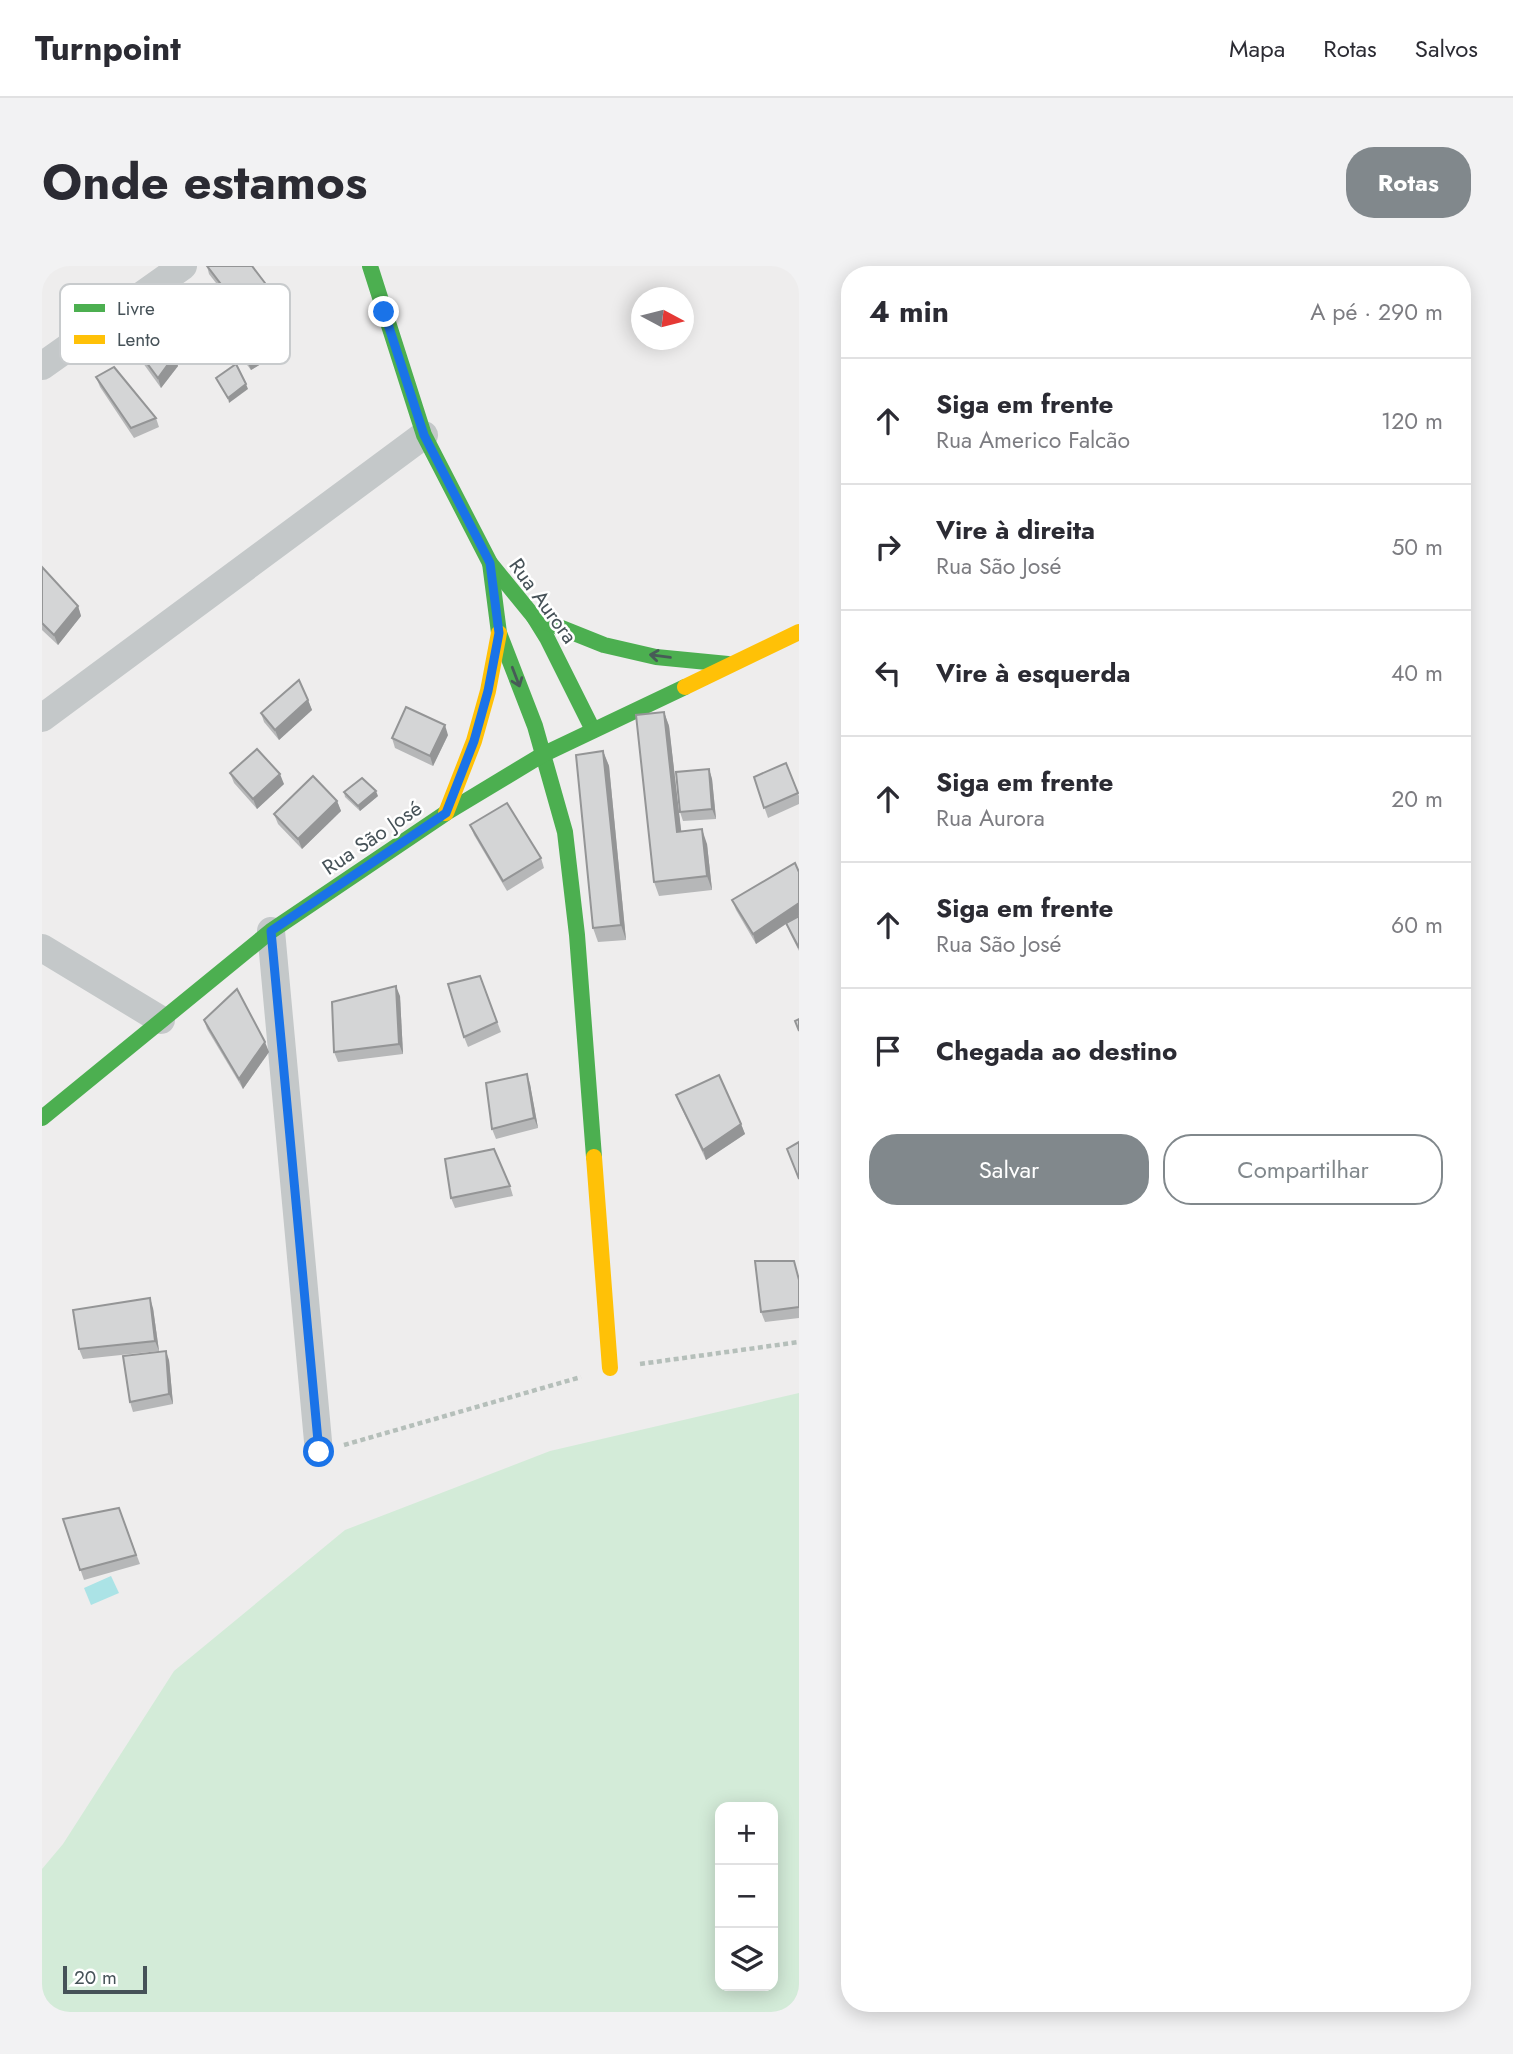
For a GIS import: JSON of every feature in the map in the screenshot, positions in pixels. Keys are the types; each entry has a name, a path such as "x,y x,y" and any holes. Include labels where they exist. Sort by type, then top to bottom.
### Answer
{"main road":[{"path":"370,266 424,435 490,563"},
{"name":"Rua Aurora","path":"490,563 534,617 560,660 593,730"},
{"name":"Rua Aurora","path":"490,563 499,633 535,726 565,832 577,936 610,1368"},
{"path":"534,617 604,645 656,657 727,664"},
{"name":"Rua São José","path":"42,1118 271,931 446,813 542,755 727,664 799,632"},
{"path":"446,813 474,741 488,691 499,633"}],"street":[{"path":"158,284 183,266"},
{"path":"42,366 60,353"},
{"path":"42,718 424,435"},
{"path":"271,931 319,1452"},
{"path":"42,948 161,1020"}],"path":[{"path":"319,1452 610,1368 799,1342"}],"green space":[{"path":"799,1393 799,2012 42,2012 42,1869 63,1844 174,1671 345,1530 550,1451"}],"water":[{"path":"111,1576 119,1593 91,1605 84,1588"}],"building":[{"path":"207,266 252,266 265,283 264,284 221,284"},
{"path":"148,364 168,364 158,378"},
{"path":"236,364 246,384 228,398 216,378"},
{"path":"114,367 156,418 131,428 96,377"},
{"path":"42,567 78,606 54,635 42,623"},
{"path":"299,680 308,700 275,730 261,713"},
{"path":"406,707 445,725 430,756 392,738"},
{"path":"664,712 677,832 702,829 707,876 654,882 636,715"},
{"path":"257,749 280,774 253,799 230,773"},
{"path":"603,751 621,925 593,928 576,755"},
{"path":"786,763 798,793 764,808 754,777"},
{"path":"709,769 712,809 680,812 676,772"},
{"path":"313,776 337,801 298,839 274,814"},
{"path":"362,778 376,791 358,806 344,792"},
{"path":"507,803 541,858 503,881 470,825"},
{"path":"795,863 799,872 799,903 753,934 732,900"},
{"path":"799,916 799,948 786,923"},
{"path":"480,976 497,1022 464,1037 448,984"},
{"path":"396,986 399,1044 334,1052 332,1002"},
{"path":"237,989 265,1042 239,1079 204,1020"},
{"path":"527,1074 534,1118 492,1129 486,1083"},
{"path":"719,1075 741,1124 703,1150 676,1095"},
{"path":"799,1142 799,1179 787,1149"},
{"path":"494,1149 510,1186 451,1198 445,1159"},
{"path":"755,1261 794,1261 799,1280 799,1307 761,1312"},
{"path":"150,1298 155,1341 79,1349 73,1310"},
{"path":"166,1351 169,1394 130,1402 123,1356"},
{"path":"119,1508 136,1555 80,1570 63,1519"}],"traffic: fast":[{"path":"370,266 424,435 490,563 534,617 547,638 593,730"},
{"path":"490,563 499,633 535,726 565,832 577,935 594,1157"},
{"path":"534,617 604,645 656,657 728,664"},
{"path":"42,1118 271,931 446,813 542,755 685,687"}],"traffic: slow":[{"path":"685,687 799,632"},
{"path":"446,813 474,741 488,691 499,633"},
{"path":"594,1157 610,1368"}],"route":[{"path":"319,1452 271,931 446,813 474,741 488,691 499,633 490,563 424,435 384,312"}]}
